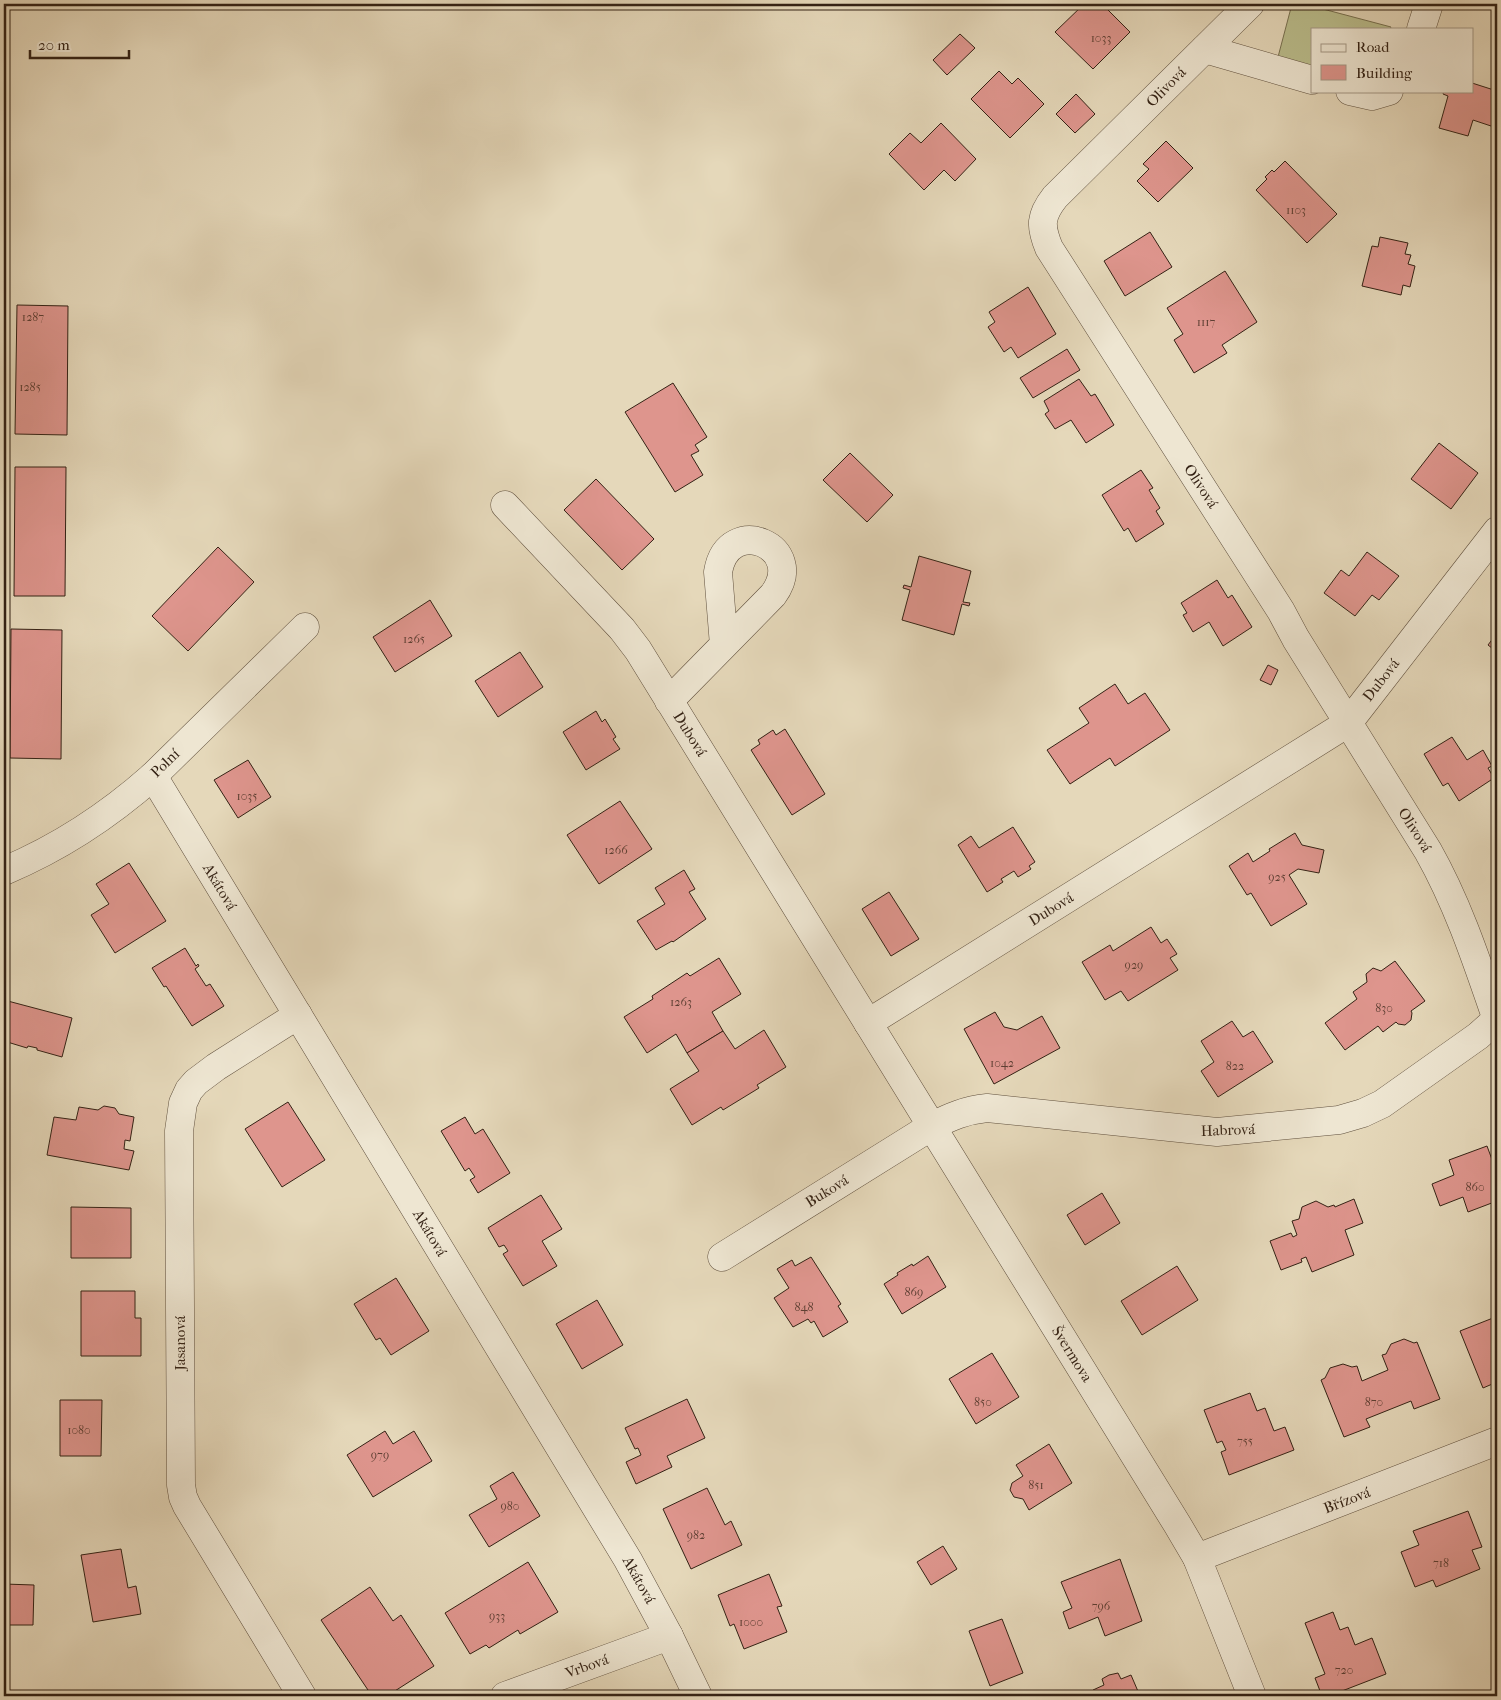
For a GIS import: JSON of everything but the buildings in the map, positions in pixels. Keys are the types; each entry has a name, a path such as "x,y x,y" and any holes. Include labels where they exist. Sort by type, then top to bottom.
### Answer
{"street":[{"name":"Olivová","path":"1250,4 1054,197 1046,209 1042,220 1043,234 1049,248 1281,611 1296,639 1438,868 1466,931 1497,1019"},
{"path":"1421,28 1429,4"},
{"path":"1205,49 1311,80"},
{"path":"1354,92 1372,96 1386,92"},
{"name":"Dubová","path":"506,505 622,629 638,650 868,1023 1348,723 1497,531"},
{"name":"Polní","path":"4,871 48,850 79,832 130,796 153,776 305,627"},
{"name":"Dubová","path":"669,701 724,645"},
{"name":"Akátová","path":"153,776 628,1560 669,1636 698,1696"},
{"name":"Jasanová","path":"298,1015 205,1074 189,1090 183,1103 179,1131 181,1485 183,1496 192,1515 302,1696"},
{"name":"Habrová","path":"932,1126 960,1113 987,1108 1217,1132 1339,1120 1363,1113 1382,1104 1473,1040 1497,1019"},
{"name":"Švermova","path":"868,1023 1197,1558 1252,1696"},
{"name":"Buková","path":"722,1257 932,1126"},
{"name":"Břízová","path":"1197,1558 1497,1441"},
{"name":"Vrbová","path":"505,1696 669,1636"}],"green space":[{"path":"1292,4 1304,4 1391,27 1311,28 1311,66 1278,57"}]}
